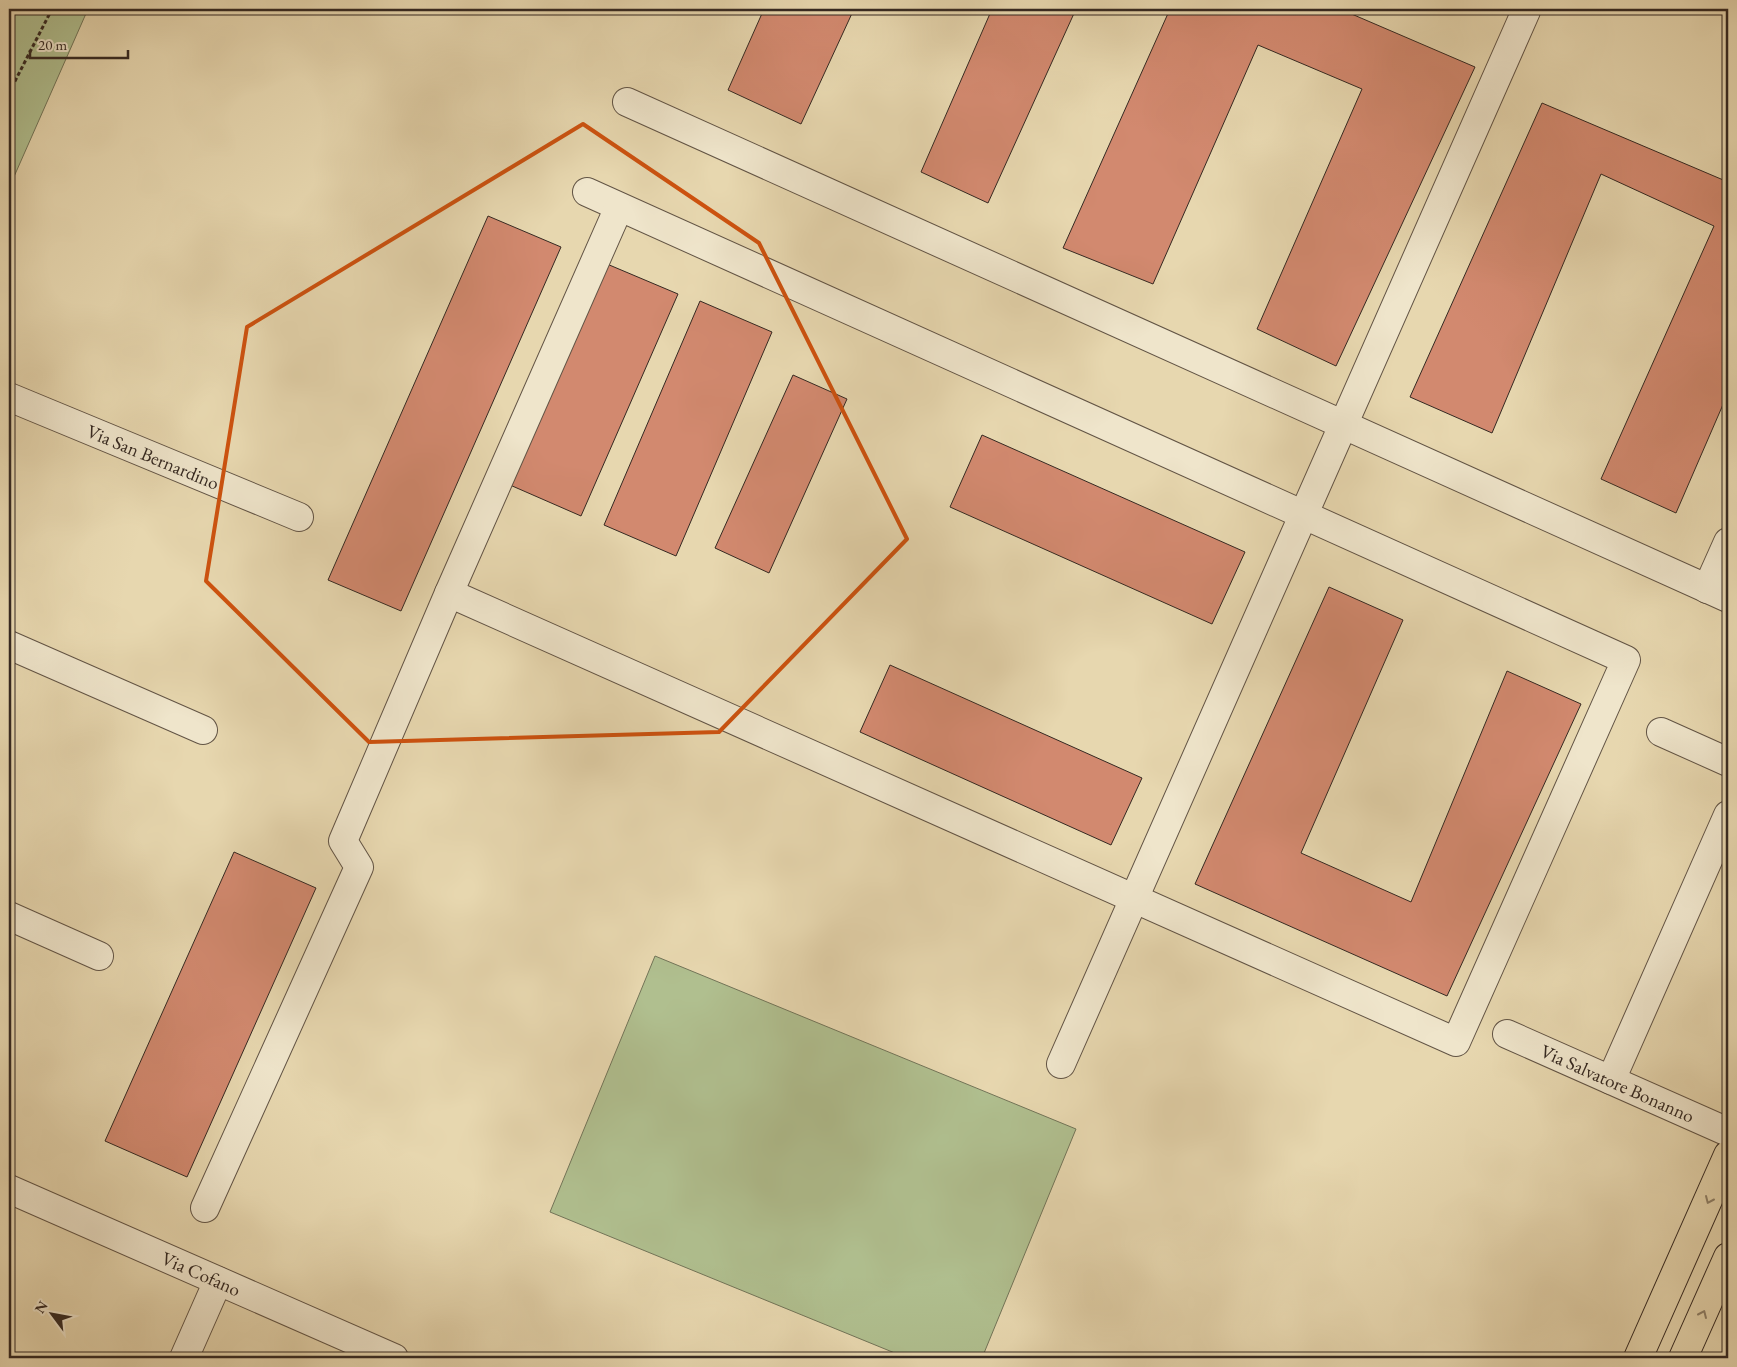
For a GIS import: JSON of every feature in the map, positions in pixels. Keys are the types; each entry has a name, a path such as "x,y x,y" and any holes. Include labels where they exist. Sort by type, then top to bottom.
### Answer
{"main road":[{"path":"1638,1358 1728,1155"},
{"path":"1684,1358 1728,1257"}],"street":[{"path":"1061,1064 1526,11"},
{"path":"627,102 1718,594 1728,542"},
{"path":"449,593 1456,1042 1626,660 587,192"},
{"path":"205,1208 359,867 343,840 449,593 619,207"},
{"name":"Via San Bernardino","path":"9,397 299,517"},
{"path":"9,645 203,730"},
{"path":"1661,732 1728,762"},
{"path":"1611,1080 1728,815"},
{"path":"9,916 99,956"},
{"name":"Via Salvatore Bonanno","path":"1507,1034 1728,1132"},
{"name":"Via Cofano","path":"9,1189 394,1358"},
{"path":"184,1358 218,1281"}],"path":[{"path":"9,100 13,85 52,9"}],"highlighted area":[{"path":"583,124 759,243 907,539 719,732 369,742 206,581 247,327"}],"green space":[{"path":"9,9 88,9 9,188"},
{"path":"655,956 1076,1129 982,1358 907,1358 550,1212"}],"building":[{"path":"764,9 854,9 801,124 728,90"},
{"path":"992,9 1076,9 988,203 921,172"},
{"path":"1170,9 1340,9 1475,67 1336,366 1257,329 1362,89 1258,45 1153,284 1063,248"},
{"path":"1542,103 1728,182 1728,393 1676,513 1601,479 1714,226 1601,174 1492,433 1410,397"},
{"path":"488,216 561,247 401,611 328,580"},
{"path":"607,264 678,294 581,516 510,485"},
{"path":"700,301 772,332 676,556 604,525"},
{"path":"793,375 847,399 769,573 715,548"},
{"path":"982,435 1245,552 1212,624 950,507"},
{"path":"1329,587 1403,620 1301,853 1411,902 1507,671 1581,704 1447,996 1195,884"},
{"path":"890,665 1142,778 1111,845 860,732"},
{"path":"234,852 316,888 187,1177 105,1141"}]}
